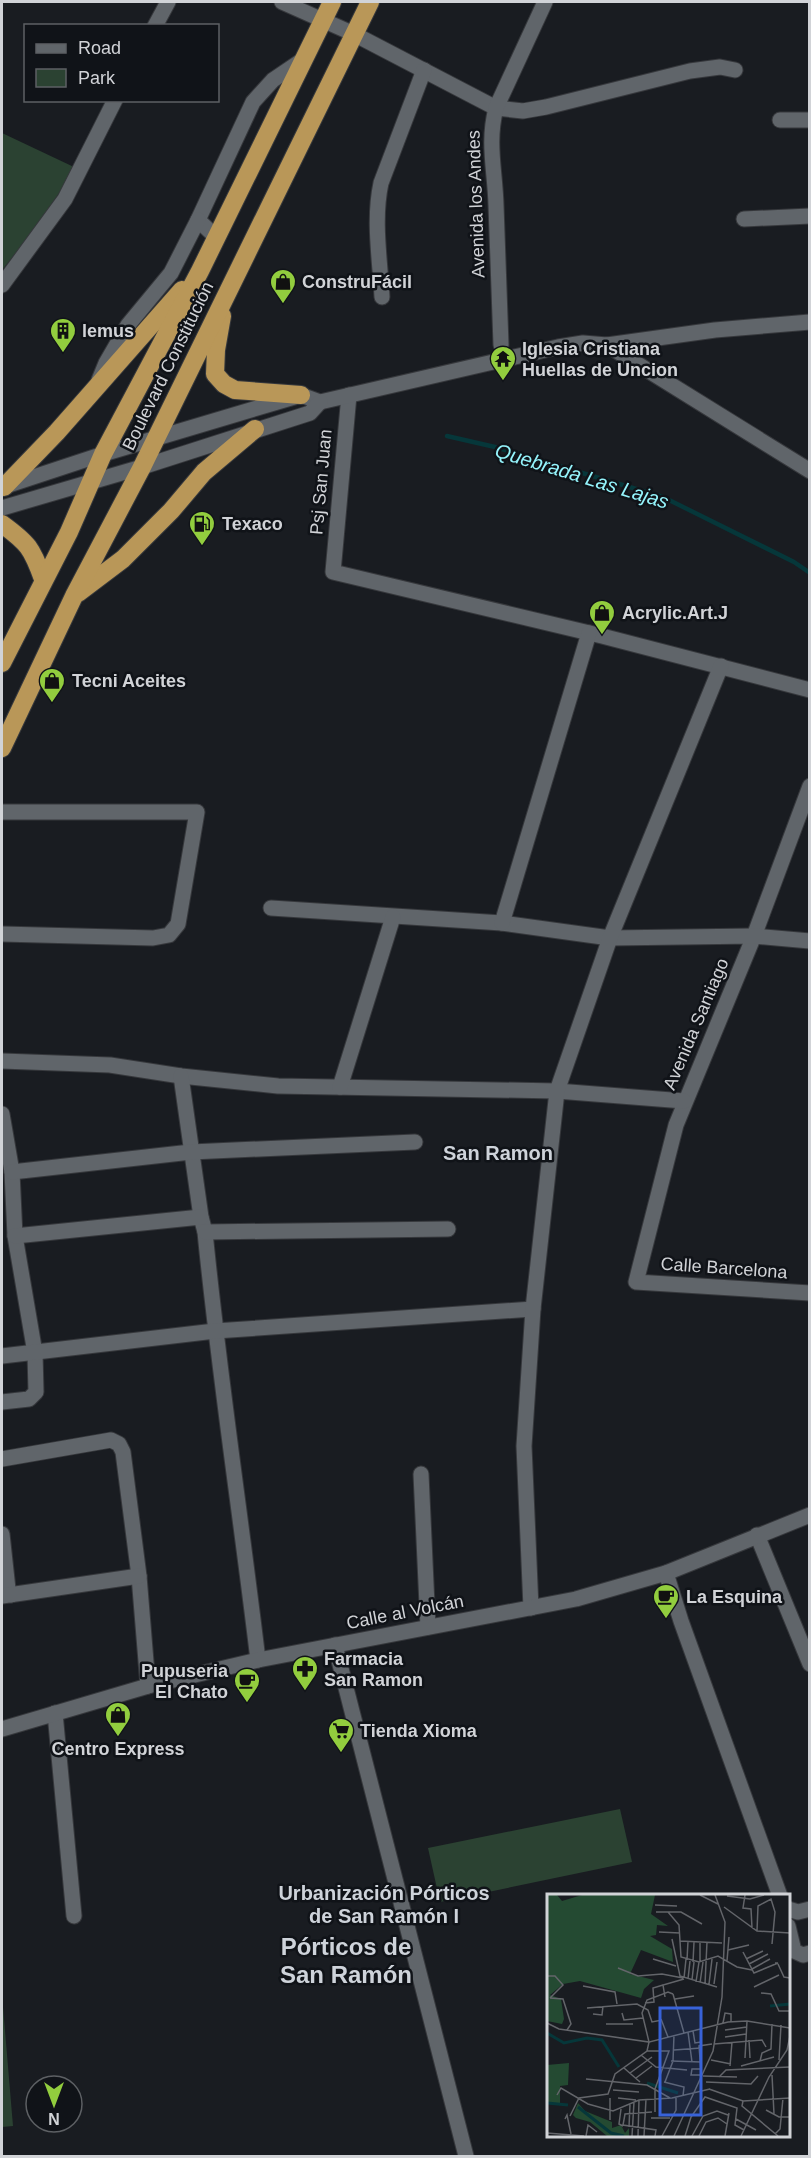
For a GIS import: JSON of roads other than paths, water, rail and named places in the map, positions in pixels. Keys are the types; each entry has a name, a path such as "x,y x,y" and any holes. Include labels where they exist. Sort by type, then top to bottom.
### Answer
{"highway":[{"name":"Boulevard Constitución","path":"2,663 69,532 103,454 200,271 332,2"},
{"name":"Boulevard Constitución","path":"2,748 74,596 142,467 154,438 370,2"},
{"path":"3,487 96,389 161,312 200,271"},
{"path":"226,296 216,350 215,374 224,384 235,390 301,395"},
{"path":"74,596 123,559 171,511 204,472 255,429"},
{"path":"2,524 23,540 34,554 43,579"}],"street":[{"path":"156,24 168,2"},
{"path":"282,2 354,34 496,108 523,111 690,71 720,67 735,70"},
{"name":"Avenida los Andes","path":"501,345 496,202 490,140 496,108 545,2"},
{"path":"96,389 106,363 128,325 171,273 253,102 273,80 304,59"},
{"path":"382,297 377,218 379,193 424,70"},
{"path":"2,285 65,199 114,102"},
{"path":"780,120 810,120"},
{"path":"744,219 810,216"},
{"path":"198,220 216,237"},
{"path":"3,487 154,438 301,395 320,402 583,343 607,345 715,330 810,322"},
{"path":"607,345 810,471"},
{"name":"Psj San Juan","path":"349,395 333,572 589,633"},
{"path":"2,508 142,467 310,413 320,402"},
{"path":"502,922 589,633 810,690"},
{"path":"531,1608 524,1446 533,1309 557,1091 610,938 721,666"},
{"name":"Avenida Santiago","path":"636,1282 684,1101 754,936 810,786"},
{"path":"2,812 197,812 178,924 169,935 153,938 2,934"},
{"path":"272,908 502,922 610,938 754,936 810,941"},
{"path":"340,1088 393,917"},
{"path":"2,1061 110,1065 181,1076 278,1086 557,1091 684,1101"},
{"path":"181,1076 203,1224 258,1660"},
{"path":"2,1114 12,1172 15,1236 35,1353 36,1392 34,1396 24,1400 2,1402"},
{"path":"12,1172 191,1152 415,1142"},
{"path":"15,1236 203,1224 448,1229"},
{"name":"Calle Barcelona","path":"636,1282 810,1293"},
{"path":"2,1356 215,1331 533,1309"},
{"path":"2,1459 111,1440 119,1444 123,1452 139,1576 148,1686"},
{"path":"421,1474 428,1628"},
{"name":"Calle al Volcán","path":"2,1729 148,1686 258,1660 576,1599 666,1573 810,1515"},
{"path":"2,1534 8,1589 6,1596 139,1576"},
{"path":"757,1535 810,1664"},
{"path":"666,1573 779,1894"},
{"path":"335,1645 466,2157"},
{"path":"55,1713 74,1916"},
{"path":"790,1909 798,1912 810,1909"},
{"path":"790,1931 794,1951 802,1955 810,1953"}],"waterway":[{"name":"Quebrada Las Lajas","path":"447,436 495,447 663,497 794,562 810,573"}],"place":[{"name":"ConstruFácil","path":"283,305"},
{"name":"lemus","path":"63,354"},
{"name":"Iglesia Cristiana Huellas de Uncion","path":"503,382"},
{"name":"Texaco","path":"202,547"},
{"name":"Acrylic.Art.J","path":"602,636"},
{"name":"Tecni Aceites","path":"52,704"},
{"name":"La Esquina","path":"666,1620"},
{"name":"Farmacia San Ramon","path":"305,1692"},
{"name":"Pupuseria El Chato","path":"247,1704"},
{"name":"Centro Express","path":"118,1738"},
{"name":"Tienda Xioma","path":"341,1754"}],"district":[{"name":"San Ramon","path":"498,1153"},
{"name":"Urbanización Pórticos de San Ramón I","path":"384,1904"},
{"name":"Pórticos de San Ramón","path":"346,1960"}]}
